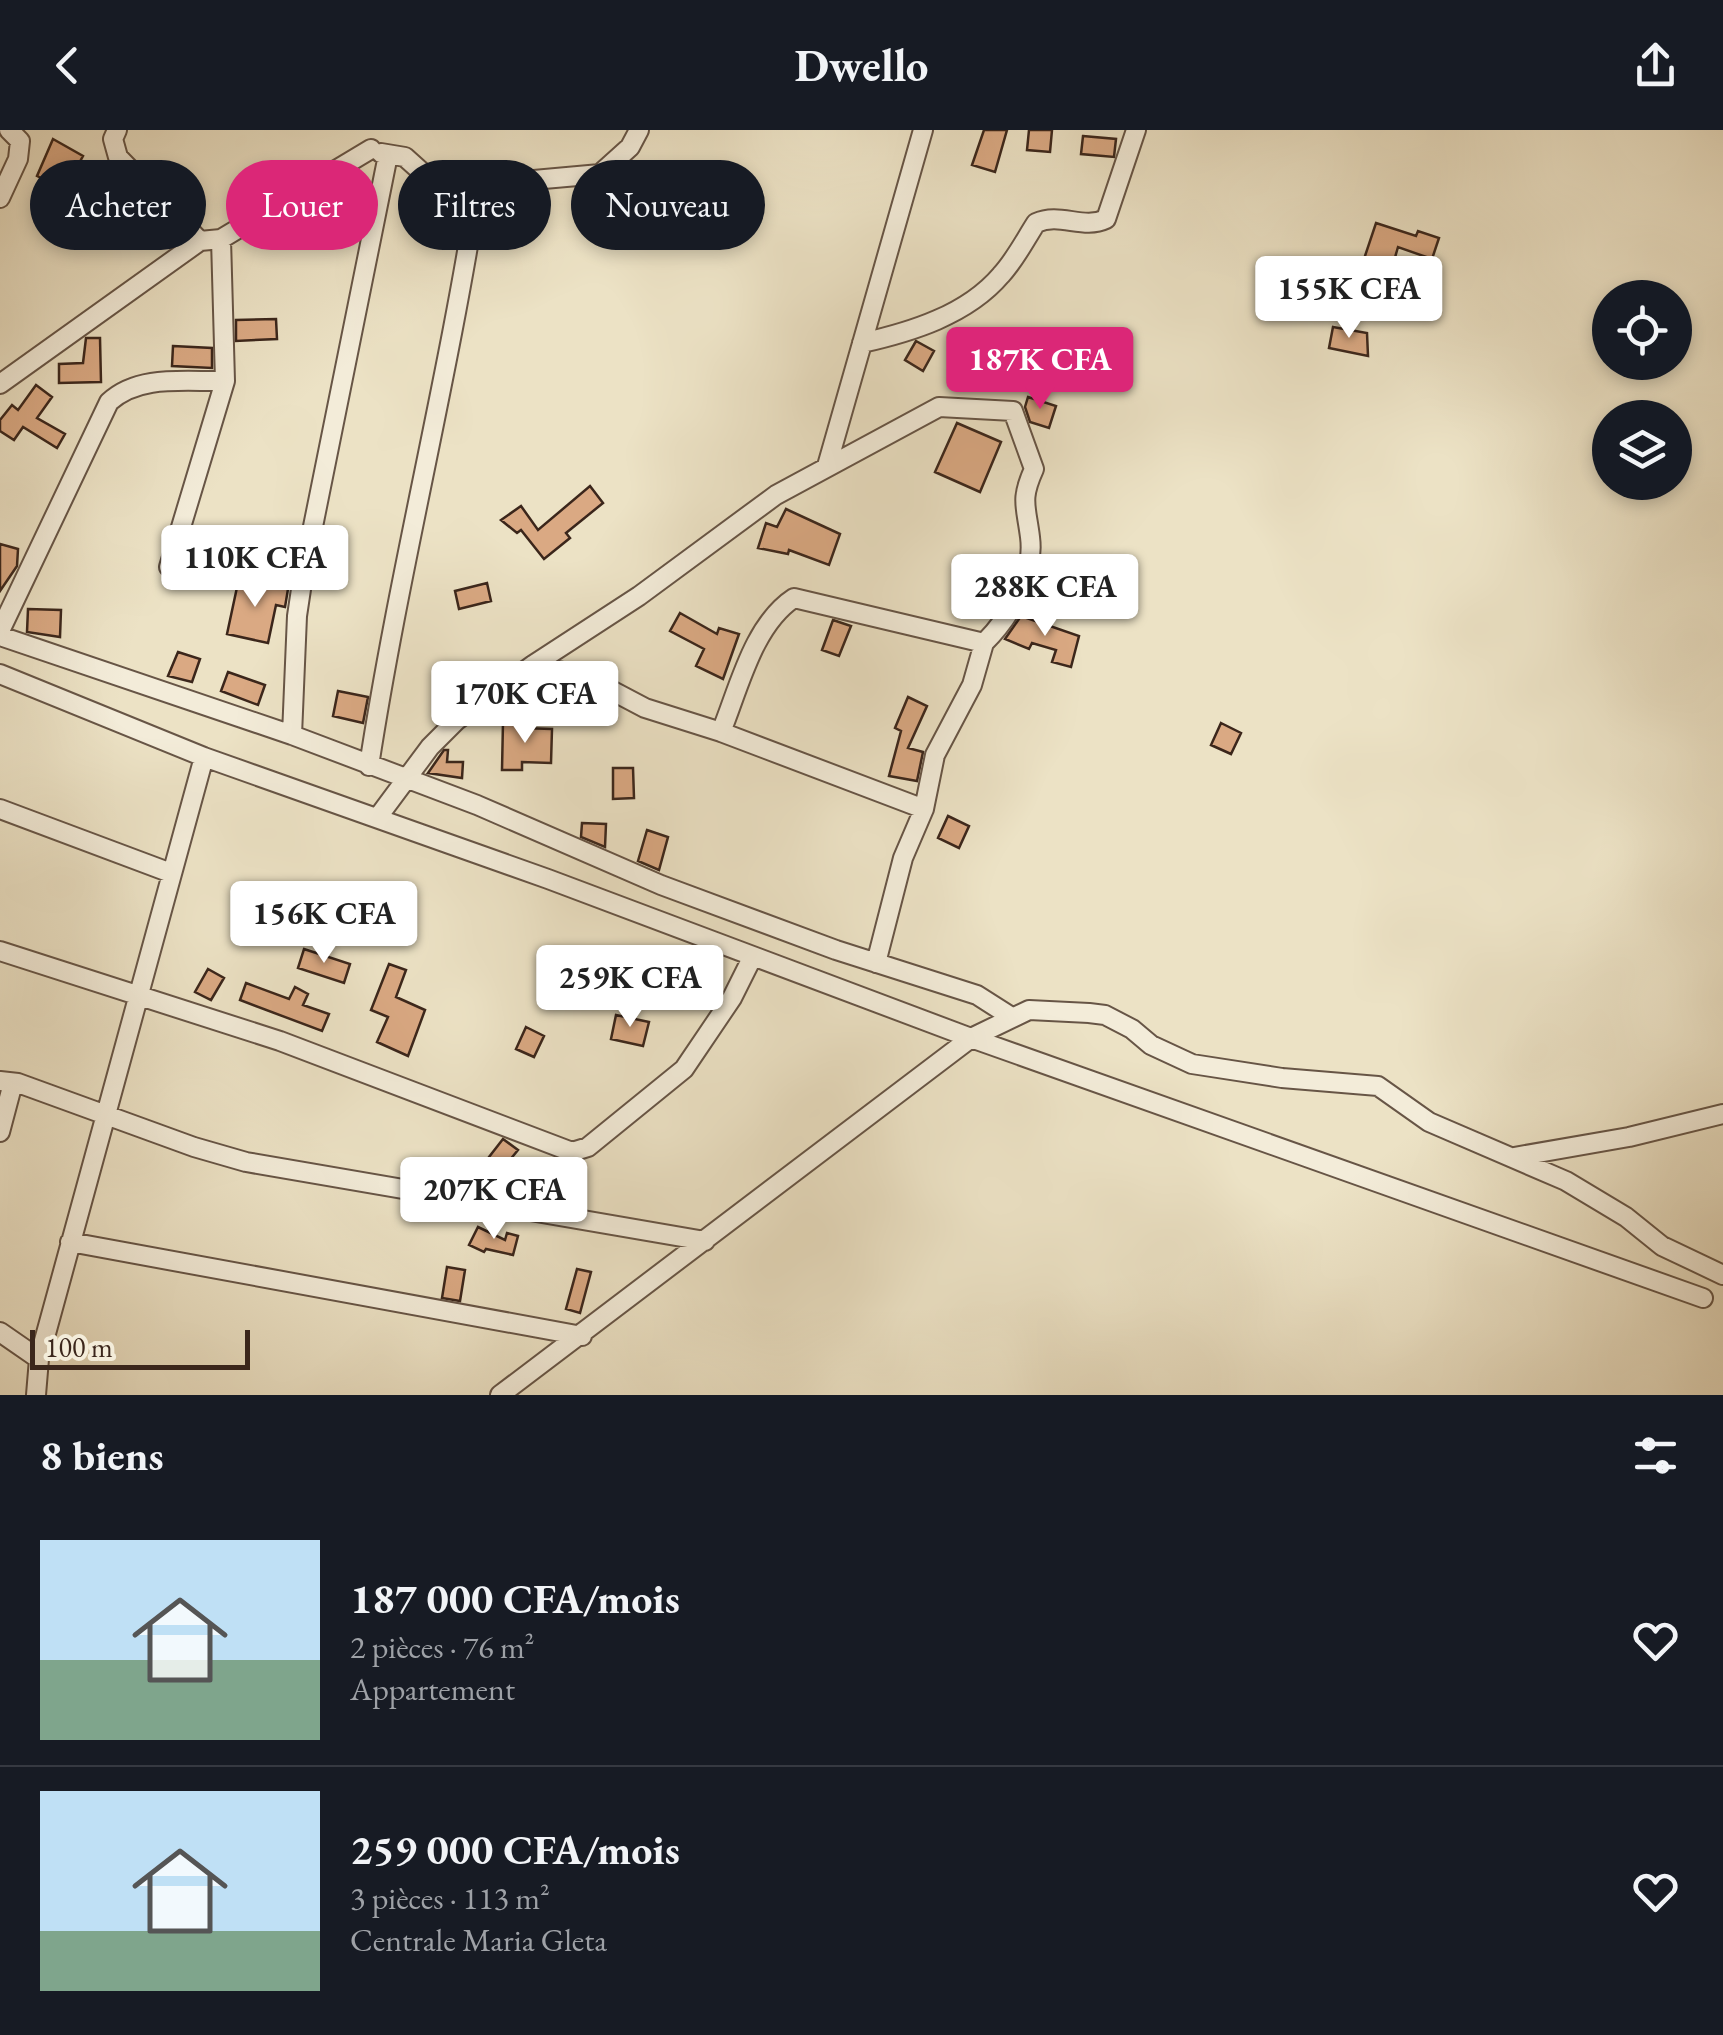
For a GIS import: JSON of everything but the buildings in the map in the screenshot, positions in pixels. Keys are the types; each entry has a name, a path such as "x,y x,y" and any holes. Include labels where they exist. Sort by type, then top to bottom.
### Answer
{"street":[{"path":"0,198 18,159 20,141 9,130"},
{"path":"117,130 113,138 121,160"},
{"path":"551,178 600,174 610,169 639,130"},
{"path":"826,466 923,130"},
{"path":"862,343 917,330 975,298 1001,276 1036,223 1056,218 1085,224 1106,219 1136,130"},
{"path":"206,240 221,239 377,145"},
{"path":"377,145 408,160"},
{"path":"292,735 297,616 377,145"},
{"path":"169,567 225,381 221,239"},
{"path":"0,384 187,250"},
{"path":"370,766 400,588 467,250"},
{"path":"225,381 151,382 125,388 109,402 0,633 292,735 476,805 660,885 977,995 1010,1016"},
{"path":"378,817 404,780 457,720 532,664 639,596 776,495 938,407 1013,411 1034,469 1024,496 1030,556 1012,607 984,643 972,685 936,755 924,810 903,858 876,963"},
{"path":"721,732 762,634 779,608 794,598 984,643"},
{"path":"532,664 588,678 645,708 721,732 924,810"},
{"path":"0,674 204,757 378,817 752,958 1703,1298"},
{"path":"36,1395 40,1359 104,1112 204,757"},
{"path":"0,808 171,873"},
{"path":"0,951 280,1040 572,1152 588,1147 684,1069 725,1009 752,958"},
{"path":"500,1395 971,1038 1010,1016 1048,1010 1106,1016 1132,1029 1151,1045 1192,1064 1282,1078 1378,1086 1429,1122 1566,1180 1626,1217 1662,1246 1723,1275"},
{"path":"0,1132 6,1082 104,1112 194,1148 246,1162 705,1241"},
{"path":"1513,1157 1629,1138 1723,1114"},
{"path":"70,1242 582,1336"},
{"path":"0,1332 40,1359"}]}
